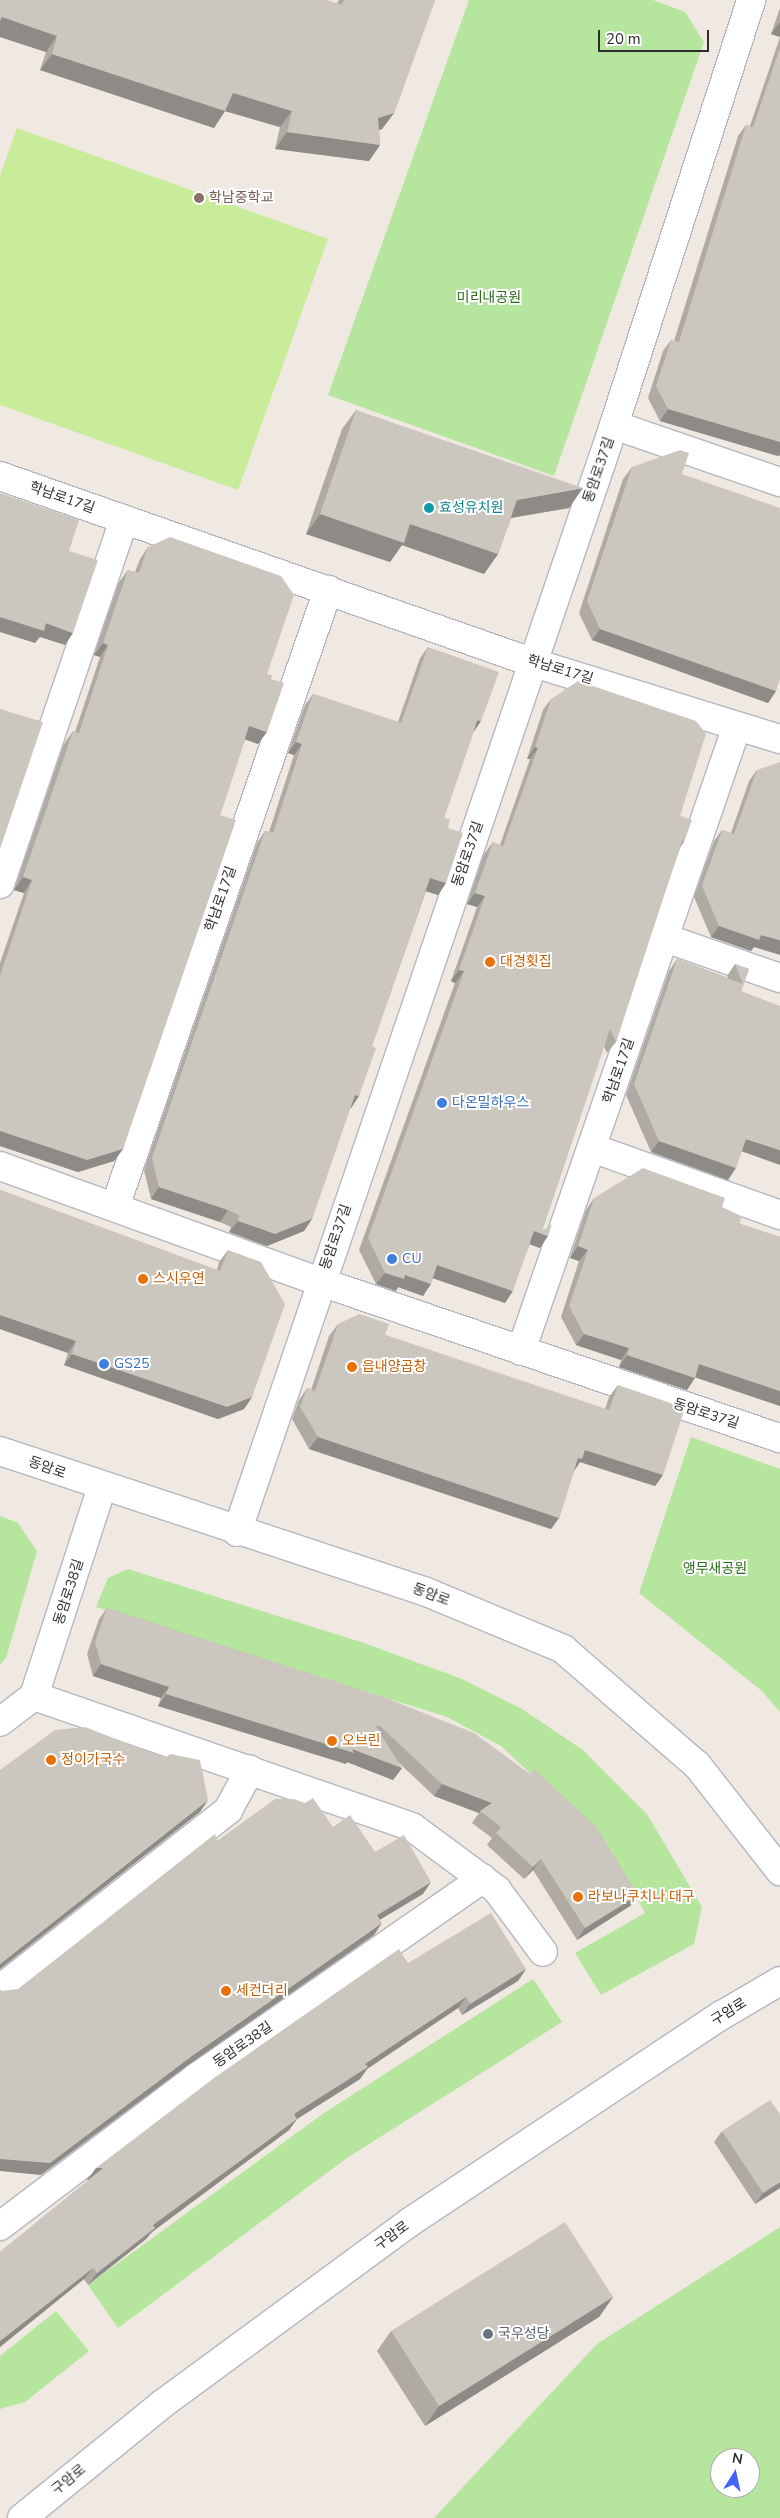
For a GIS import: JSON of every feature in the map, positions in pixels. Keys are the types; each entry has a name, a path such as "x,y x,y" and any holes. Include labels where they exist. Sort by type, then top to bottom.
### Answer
{"street":[{"name":"동암로37길","path":"238,1532 321,1282 614,425 745,2"},
{"name":"동암로37길","path":"614,425 780,482"},
{"name":"학남로17길","path":"0,476 534,663 780,739"},
{"path":"0,884 124,519"},
{"name":"학남로17길","path":"115,1207 328,590"},
{"name":"학남로17길","path":"521,1351 738,726"},
{"path":"665,938 780,978"},
{"path":"592,1148 780,1215"},
{"name":"동암로37길","path":"0,1166 321,1282 780,1438"},
{"name":"동암로","path":"0,1451 238,1532 424,1591 563,1649 697,1765 780,1871"},
{"name":"동암로38길","path":"34,1696 102,1487"},
{"path":"0,1722 34,1696 412,1827 497,1890 543,1952"},
{"path":"0,1988 228,1810 250,1770"},
{"name":"동암로38길","path":"3,2218 197,2077 483,1878"},
{"name":"구암로","path":"22,2518 161,2405 410,2222 722,2015 780,1980"}],"green space":[{"name":"미리내공원","path":"469,0 653,0 685,12 704,42 554,476 328,395"},
{"path":"17,128 328,239 238,490 0,405 0,176"},
{"name":"앵무새공원","path":"691,1437 780,1469 780,1712 762,1691 639,1593"},
{"path":"0,1516 18,1523 37,1551 6,1658 0,1665"},
{"path":"128,1569 364,1643 462,1679 522,1709 583,1750 647,1814 702,1907 694,1944 601,1995 575,1953 645,1913 611,1850 501,1746 447,1717 96,1607 108,1578"},
{"path":"533,1979 562,2022 347,2158 118,2328 88,2285 324,2113"},
{"path":"780,2227 780,2518 434,2518 597,2344"},
{"path":"56,2311 89,2351 25,2402 0,2409 0,2356"}],"building":[{"path":"0,0 327,0 342,5 344,0 435,0 394,113 378,118 380,145 287,132 292,111 233,93 225,111 52,54 57,36 2,17 0,21"},
{"path":"780,48 780,442 668,409 656,386 671,340 679,342 746,125 753,127"},
{"name":"효성유치원","path":"356,410 583,488 517,500 498,554 410,524 404,543 320,514"},
{"path":"680,450 689,453 682,474 780,508 780,679 776,691 600,629 587,601 632,467"},
{"path":"0,493 79,520 69,551 98,560 73,633 46,623 44,631 0,617"},
{"path":"170,537 281,576 294,595 267,674 272,675 271,679 284,683 267,732 249,726 220,815 236,820 123,1149 87,1160 0,1131 0,976 32,880 23,877 73,731 79,733 108,645 103,643 128,570 139,573 148,547"},
{"path":"428,647 499,672 481,721 477,720 444,818 450,819 448,828 463,833 446,883 430,878 372,1046 376,1048 359,1096 355,1095 312,1219 275,1234 238,1221 239,1215 228,1210 159,1187 152,1158 265,831 273,833 302,744 296,742 313,694 401,723"},
{"path":"578,681 696,721 706,734 680,816 692,820 684,842 683,838 616,1042 610,1029 542,1231 552,1224 548,1236 534,1231 513,1291 437,1265 431,1284 405,1275 404,1279 385,1273 368,1238 464,971 459,970 485,896 475,893 493,842 503,846 538,748 535,747 551,699"},
{"path":"0,709 43,722 0,849"},
{"path":"780,762 780,940 761,935 759,940 719,926 702,886 722,830 734,834 757,770"},
{"path":"677,959 743,984 735,964 749,969 741,991 780,1006 780,1150 746,1139 736,1168 659,1141 634,1084"},
{"path":"643,1168 725,1198 722,1207 741,1216 740,1224 780,1237 780,1391 699,1364 695,1378 627,1355 629,1348 584,1334 569,1306 588,1250 578,1246 594,1198"},
{"path":"0,1190 220,1271 228,1250 261,1262 285,1304 252,1397 227,1407 72,1354 76,1341 0,1315"},
{"path":"359,1314 389,1324 385,1335 609,1410 618,1385 685,1408 663,1475 585,1450 582,1459 578,1458 559,1518 318,1437 300,1407 307,1388 315,1391 338,1324"},
{"path":"107,1608 391,1700 474,1733 530,1774 534,1769 596,1826 638,1895 585,1928 541,1859 533,1867 496,1833 501,1827 480,1811 492,1803 442,1784 379,1725 376,1727 402,1768 352,1749 354,1753 166,1694 169,1687 101,1664 95,1642"},
{"path":"85,1727 165,1758 170,1754 200,1760 208,1800 0,1964 0,1770 55,1730"},
{"path":"313,1798 333,1827 350,1815 375,1852 404,1835 431,1882 377,1915 382,1923 196,2053 50,2163 0,2159 0,1989 2,1991 18,1989 215,1834 217,1841 275,1799 294,1799 305,1803"},
{"path":"491,1913 526,1969 470,2004 466,1997 365,2064 368,2067 294,2114 297,2119 153,2225 155,2228 97,2273 93,2268 0,2341 0,2252 103,2168 96,2168 214,2078 399,1949 408,1963"},
{"path":"770,2100 780,2114 780,2182 763,2193 722,2131"},
{"name":"국우성당","path":"565,2222 613,2297 439,2406 391,2331"}],"place":[{"name":"학남중학교","path":"199,198"},
{"name":"효성유치원","path":"429,508"},
{"name":"대경횟집","path":"490,962"},
{"name":"다온밀하우스","path":"442,1103"},
{"name":"CU","path":"392,1259"},
{"name":"스시우연","path":"143,1279"},
{"name":"GS25","path":"104,1364"},
{"name":"읍내양곱창","path":"352,1367"},
{"name":"오브린","path":"332,1741"},
{"name":"정이가국수","path":"51,1760"},
{"name":"라보나쿠치나 대구","path":"578,1897"},
{"name":"세컨더리","path":"226,1991"},
{"name":"국우성당","path":"488,2334"}]}
